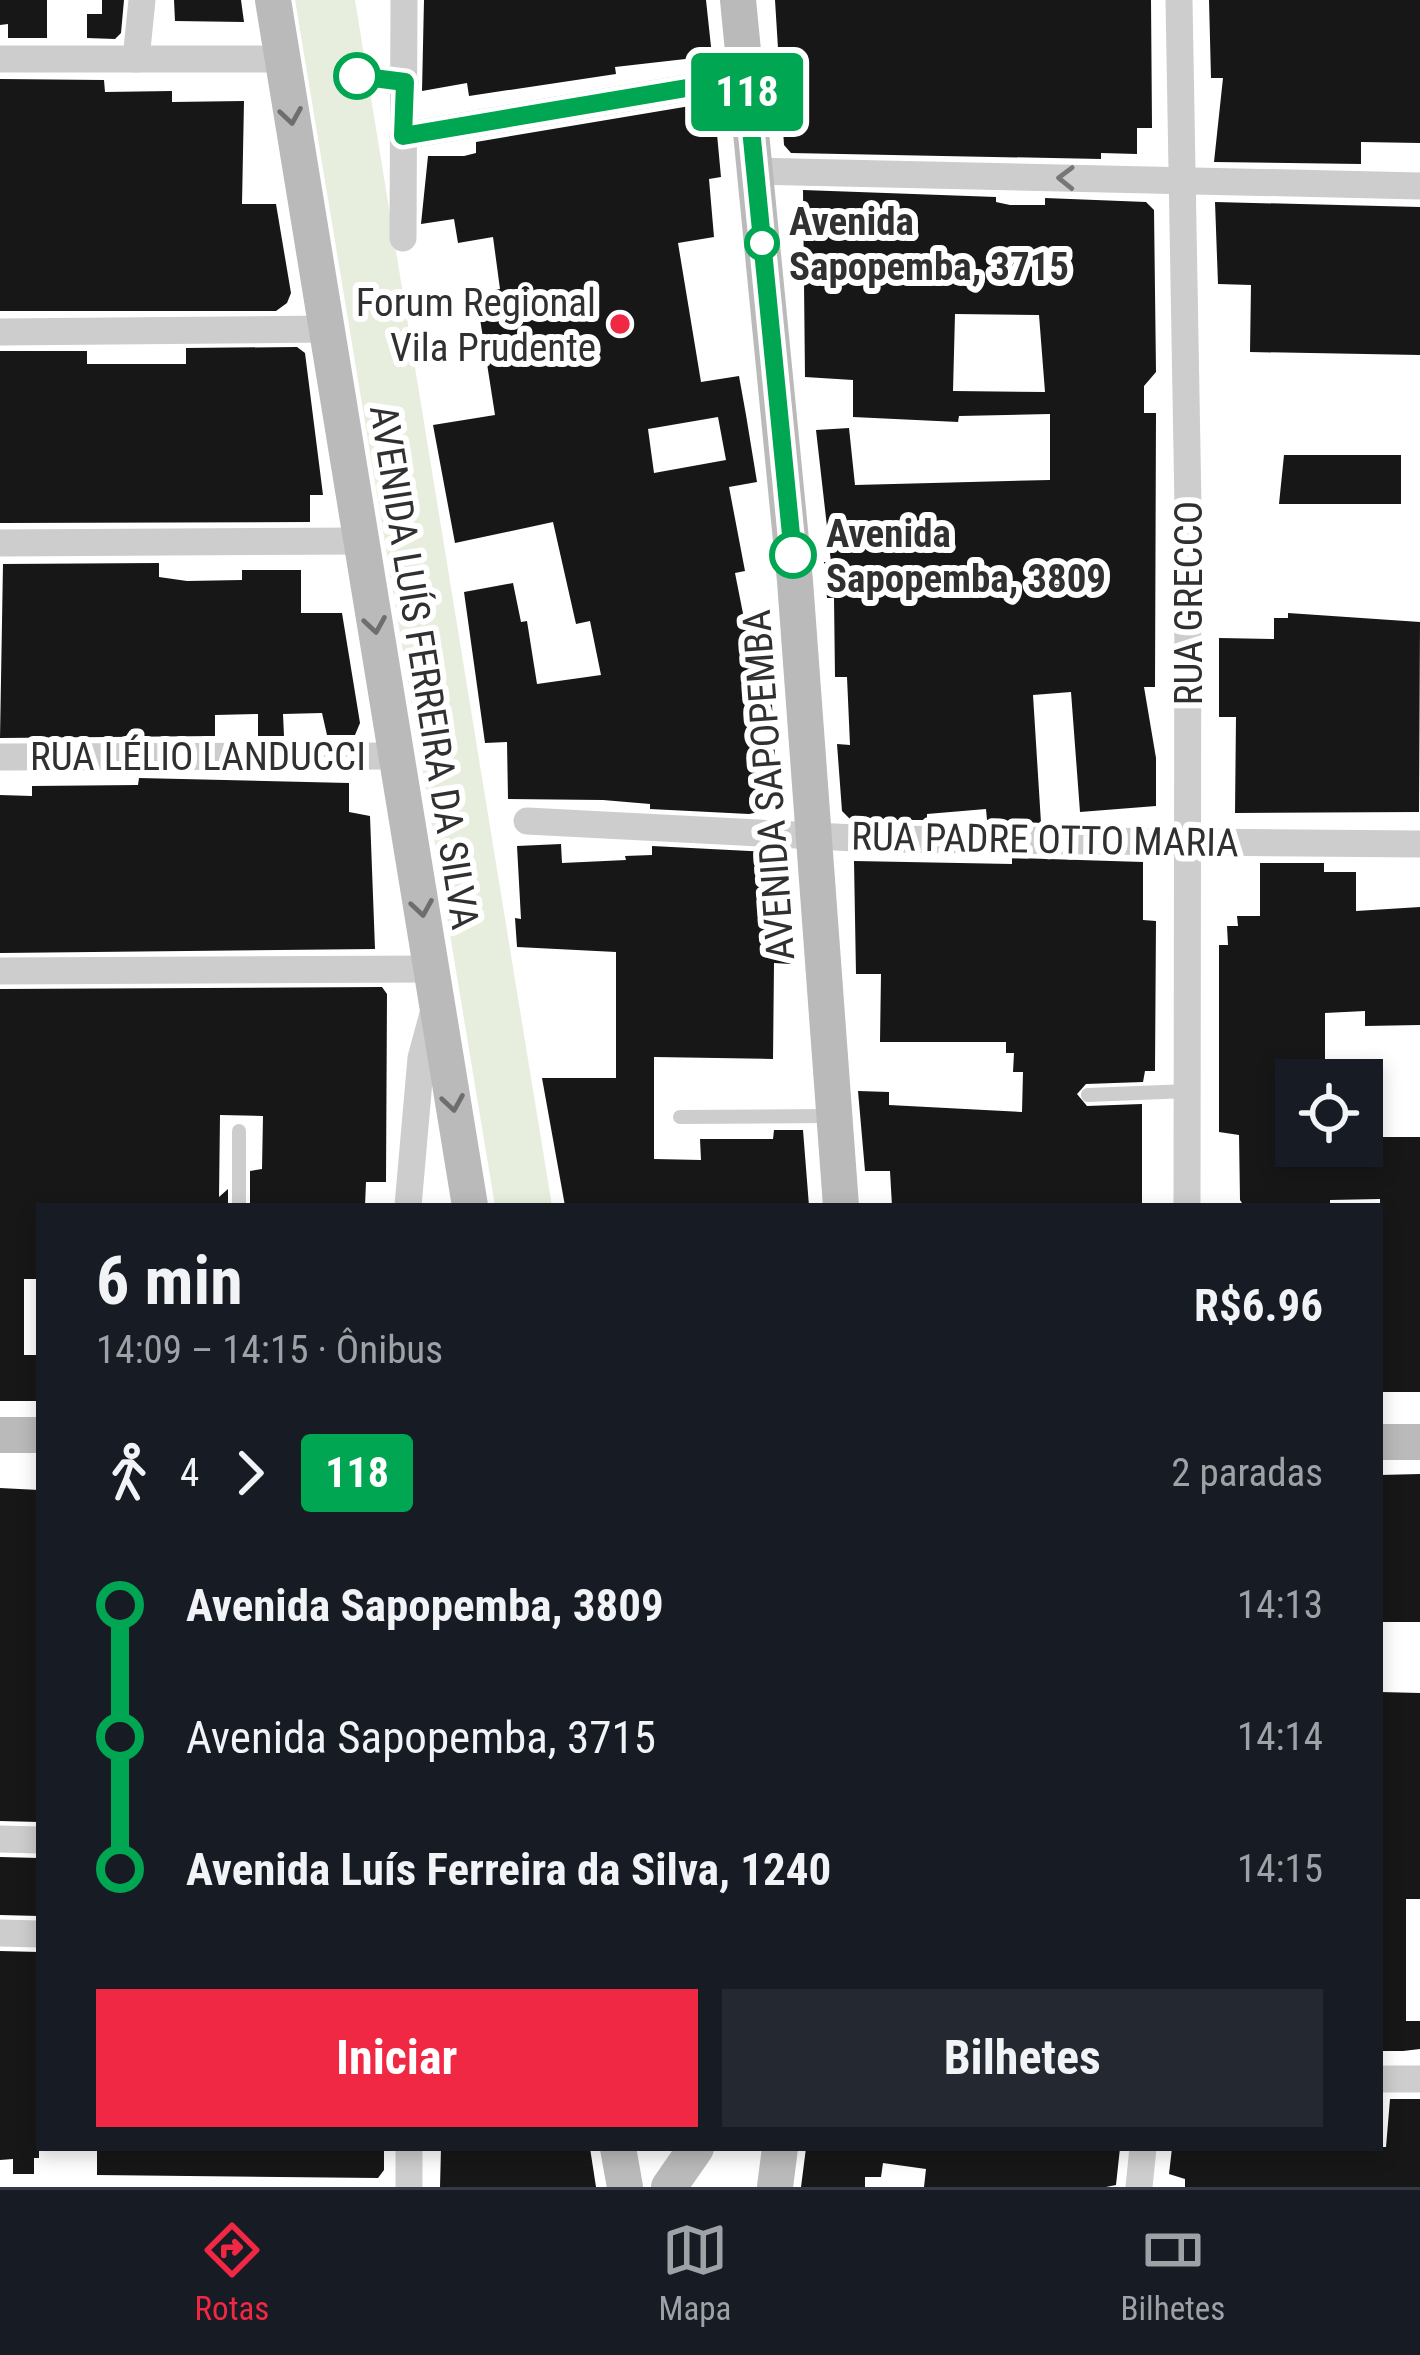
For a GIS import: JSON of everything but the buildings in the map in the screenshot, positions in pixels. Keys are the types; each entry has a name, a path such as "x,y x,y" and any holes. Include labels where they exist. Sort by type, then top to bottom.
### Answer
{"street":[{"path":"136,59 142,0"},
{"name":"AVENIDA LUÍS FERREIRA DA SILVA","path":"273,0 470,1203"},
{"path":"403,238 404,0"},
{"name":"AVENIDA SAPOPEMBA","path":"738,0 814,834 841,1203"},
{"name":"RUA GRECCO","path":"1179,0 1186,1203"},
{"path":"0,59 282,59"},
{"path":"357,76 405,82"},
{"path":"403,136 746,78"},
{"path":"755,171 1420,187"},
{"path":"0,332 326,329"},
{"path":"0,544 362,541"},
{"name":"RUA LÉLIO LANDUCCI","path":"0,757 397,755"},
{"name":"RUA PADRE OTTO MARIA","path":"527,821 814,834 1420,844"},
{"path":"0,971 434,984 408,1203"},
{"path":"0,1436 36,1435"},
{"path":"1383,1442 1420,1442"},
{"path":"0,1839 36,1840"},
{"path":"0,1933 36,1934"},
{"path":"1383,2078 1420,2079"},
{"path":"409,2151 409,2187"},
{"path":"619,2151 625,2187"},
{"path":"669,2187 694,2151"},
{"path":"1139,2187 1143,2151"}],"lane":[{"path":"1088,1095 1188,1090"},
{"path":"680,1117 835,1116"},
{"path":"238,1131 239,1203"}],"green space":[{"path":"295,0 355,0 552,1203 495,1203"}],"bus line":[{"name":"118","path":"357,76 405,82 403,136 746,78 793,555"}],"place":[{"name":"Avenida Sapopemba, 3715","path":"762,243"},
{"name":"Forum Regional Vila Prudente","path":"620,324"},
{"name":"Avenida Sapopemba, 3809","path":"793,555"}]}
